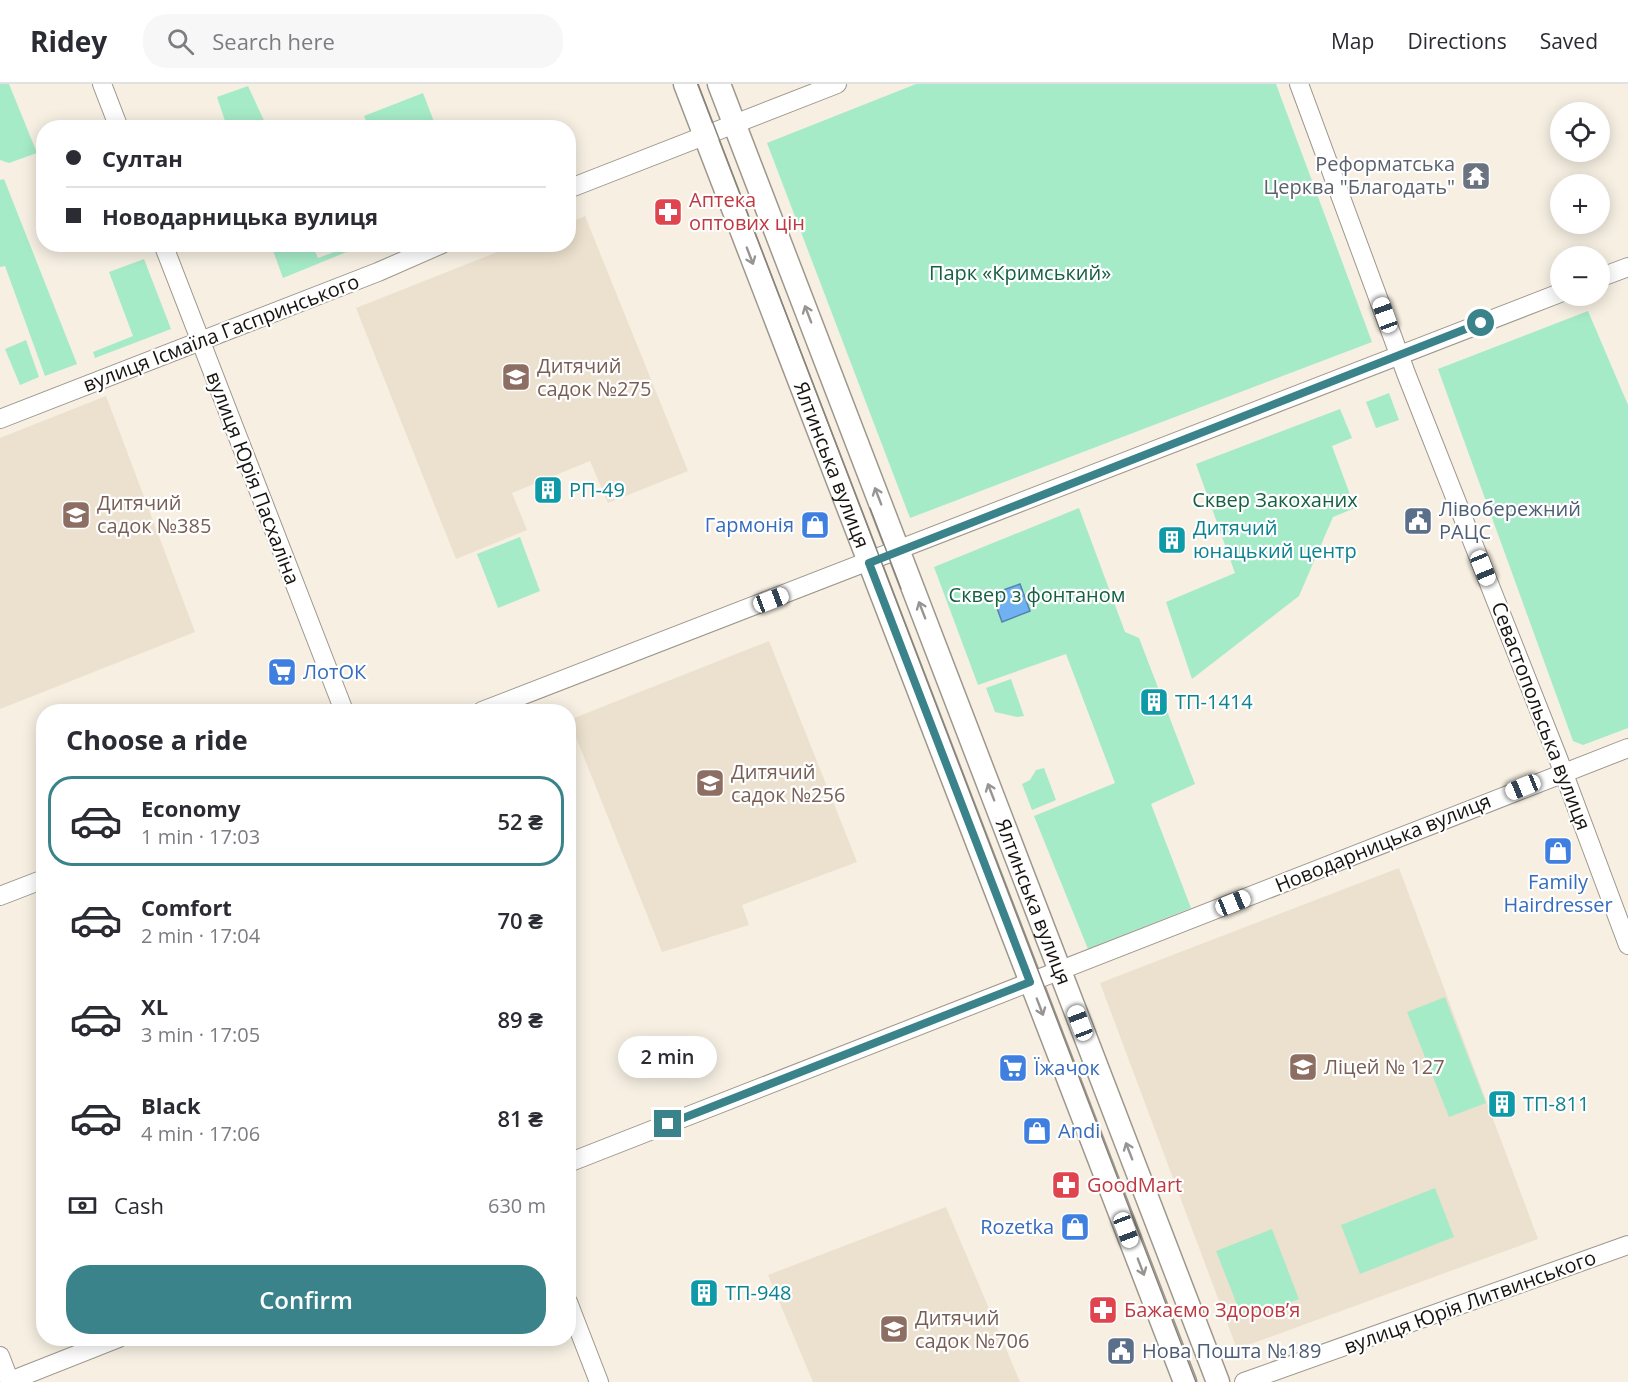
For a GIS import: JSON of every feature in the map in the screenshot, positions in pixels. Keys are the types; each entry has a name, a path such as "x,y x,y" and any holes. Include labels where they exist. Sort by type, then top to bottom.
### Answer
{"street":[{"path":"102,84 116,120"},
{"name":"Ялтинська вулиця","path":"685,84 1185,1382"},
{"name":"Ялтинська вулиця","path":"719,84 1218,1382"},
{"path":"576,186 837,84"},
{"name":"Севастопольська вулиця","path":"1299,84 1400,355 1563,771 1628,945"},
{"name":"вулиця Юрія Пасхаліна","path":"167,252 341,704"},
{"name":"вулиця Ісмаїла Гаспринського","path":"0,419 422,252"},
{"path":"1610,274 1628,267"},
{"path":"500,704 869,563 1550,297"},
{"name":"Новодарницька вулиця","path":"576,1160 1563,771 1628,748"},
{"path":"0,896 36,882"},
{"name":"вулиця Юрія Литвинського","path":"1244,1382 1628,1245"},
{"path":"576,1323 599,1382"},
{"path":"0,1356 10,1381 99,1346"}],"shaded area":[{"name":"Дитячий садок №275","path":"585,216 688,471 608,503 590,461 512,493 527,530 456,559 356,308 497,252 576,252 576,220"},
{"name":"Дитячий садок №385","path":"106,396 195,632 0,709 0,438"},
{"name":"Дитячий садок №256","path":"769,641 857,862 742,905 749,925 662,952 576,737 576,717"},
{"name":"Ліцей № 127","path":"1399,868 1538,1239 1237,1349 1100,983"},
{"name":"Дитячий садок №706","path":"946,1207 1020,1382 813,1382 768,1275"}],"green space":[{"path":"0,84 9,84 36,153 9,163 0,160"},
{"name":"Парк «Кримський»","path":"916,84 1276,84 1372,342 910,518 767,143"},
{"path":"248,86 264,120 225,120 217,97"},
{"path":"423,93 433,120 366,120 364,116"},
{"path":"4,179 77,364 45,376 5,266 0,267 0,180"},
{"path":"274,252 315,252 318,258 334,252 347,252 283,278"},
{"path":"144,259 171,329 95,358 93,352 133,336 109,272"},
{"path":"1588,311 1628,405 1628,728 1583,745 1573,741 1438,369"},
{"path":"26,340 39,377 20,385 5,349"},
{"path":"1389,393 1399,420 1376,428 1366,402"},
{"name":"Сквер Закоханих","path":"1340,409 1352,438 1332,446 1355,508 1333,517 1299,596 1192,679 1166,602 1235,573 1196,464"},
{"name":"Сквер з фонтаном","path":"1079,508 1125,632 1139,638 1195,784 1151,804 1191,908 1088,949 1034,816 1115,783 1066,654 978,685 934,567"},
{"path":"520,537 540,591 498,608 477,554"},
{"path":"1011,679 1024,716 1017,717 995,712 986,688"},
{"path":"1044,768 1056,800 1032,810 1022,784 1030,780 1036,770"},
{"path":"1445,997 1486,1103 1449,1117 1407,1012"},
{"path":"1435,1188 1454,1237 1360,1274 1341,1225"},
{"path":"1272,1229 1299,1299 1243,1320 1216,1251"}],"water":[{"path":"1020,584 1030,611 1002,622 992,594"}],"tram line":[{"path":"698,84 1196,1382"},
{"path":"870,508 901,589"}],"place":[{"name":"Реформатська Церква \"Благодать\"","path":"1476,176"},
{"name":"Аптека оптових цін","path":"668,212"},
{"name":"Дитячий садок №275","path":"516,377"},
{"name":"РП-49","path":"548,490"},
{"name":"Дитячий садок №385","path":"76,515"},
{"name":"Лівобережний РАЦС","path":"1418,521"},
{"name":"Гармонія","path":"815,525"},
{"name":"Дитячий юнацький центр","path":"1172,540"},
{"name":"ЛотОК","path":"282,672"},
{"name":"ТП-1414","path":"1154,702"},
{"name":"Дитячий садок №256","path":"710,783"},
{"name":"Family Hairdresser","path":"1558,851"},
{"name":"Ліцей № 127","path":"1303,1067"},
{"name":"Їжачок","path":"1013,1068"},
{"name":"ТП-811","path":"1502,1104"},
{"name":"Andi","path":"1037,1131"},
{"name":"GoodMart","path":"1066,1185"},
{"name":"Rozetka","path":"1075,1227"},
{"name":"ТП-948","path":"704,1293"},
{"name":"Бажаємо Здоров’я","path":"1103,1310"},
{"name":"Дитячий садок №706","path":"894,1329"},
{"name":"Нова Пошта №189","path":"1121,1351"}],"route":[{"path":"668,1124 1030,982 869,563 1481,323"}]}
